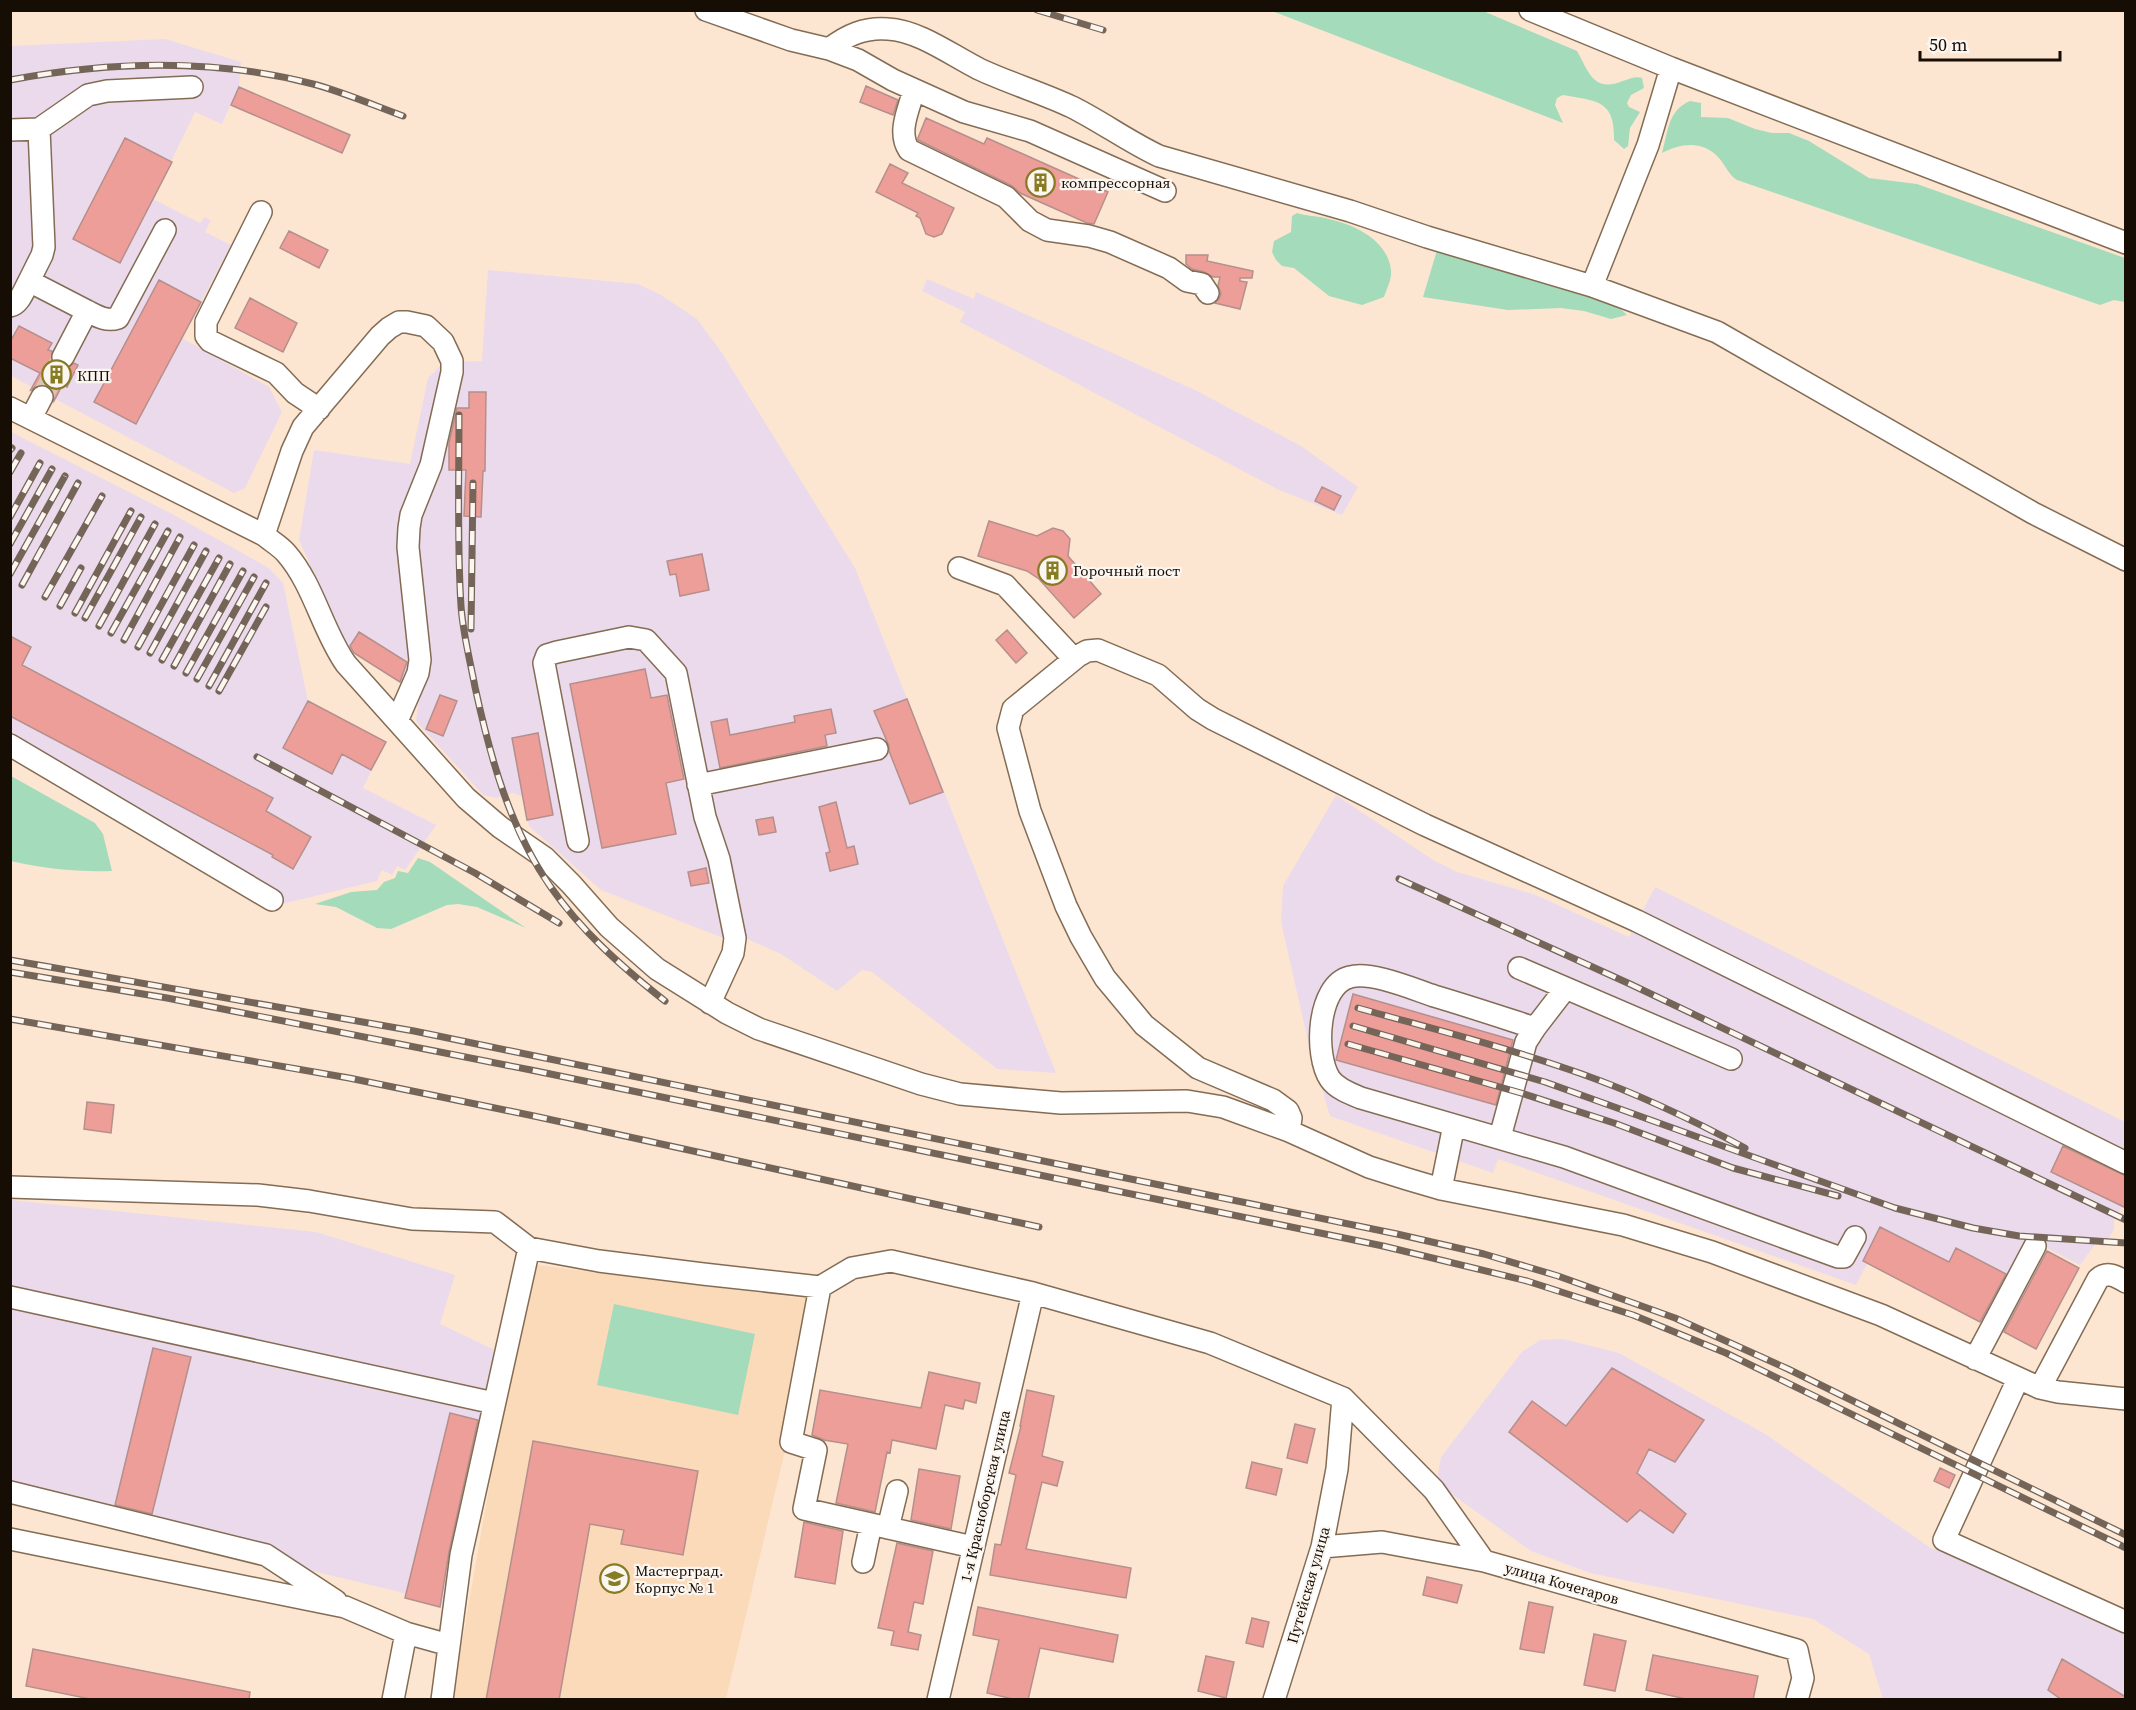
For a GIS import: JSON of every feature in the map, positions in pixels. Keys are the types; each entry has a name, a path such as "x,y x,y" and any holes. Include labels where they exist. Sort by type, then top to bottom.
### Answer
{"street":[{"path":"706,10 858,60 914,90 964,112 1030,131 1165,191"},
{"path":"1530,10 1671,68 2126,243"},
{"path":"829,49 839,41 863,30 901,31 980,69 1072,107 1159,156 1350,211 1427,237 1592,286 1717,332 2033,513 2126,560"},
{"path":"1592,286 1644,155 1671,68"},
{"path":"10,130 39,129 88,95 107,91 192,87"},
{"path":"914,90 903,129 905,144 909,150 1006,197 1030,221 1047,230 1089,236 1110,242 1169,268 1181,278 1202,285 1208,293"},
{"path":"10,306 15,305 19,300 44,247 39,129"},
{"path":"261,212 206,322 206,336 210,341 276,373 295,393 319,409"},
{"path":"29,281 101,318 112,320 118,318 165,230"},
{"path":"63,357 87,311"},
{"path":"264,535 303,427 380,336 399,322 426,326 443,342 452,361 450,382 431,465 409,528 408,547 420,660 418,673 397,721"},
{"path":"31,418 42,397"},
{"path":"10,408 264,535 285,552 301,575 341,657 483,814 545,858 609,927 657,969 710,1003 759,1029 921,1084 960,1094 1061,1103 1188,1101 1223,1107 1289,1131 1369,1167 1441,1189 1623,1225 1664,1236 1832,1295 2040,1388 2126,1399"},
{"path":"959,568 1005,585 1074,659"},
{"path":"578,841 544,663 547,656 557,652 629,637 639,638 652,645 676,673 705,817 719,860 735,938 734,953 710,1003"},
{"path":"1289,1131 1291,1118 1282,1106 1259,1093 1198,1068 1144,1024 1105,978 1066,906 1030,811 1008,728 1013,709 1087,651 1098,650 1158,675 1197,709 1213,719 1435,830 1637,921 2126,1163"},
{"path":"10,745 272,900"},
{"path":"698,785 877,749"},
{"path":"1519,968 1731,1059"},
{"path":"1535,1028 1382,980 1351,976 1342,980 1329,998 1320,1031 1321,1052 1331,1080 1349,1094 1564,1157 1838,1257 1844,1257 1855,1237"},
{"path":"1500,1137 1522,1054 1535,1028 1565,989"},
{"path":"1441,1189 1454,1125"},
{"path":"10,1187 258,1195 309,1200 412,1219 495,1222 529,1248 599,1261 820,1287 852,1268 891,1261 1033,1293 1210,1343 1343,1398 1434,1490 1484,1562"},
{"path":"1975,1359 2035,1246"},
{"path":"442,1700 460,1555 529,1248"},
{"path":"2040,1388 2094,1283 2101,1276 2122,1274"},
{"path":"820,1287 790,1442 816,1450 804,1509 974,1548"},
{"name":"1-я Красноборская улица","path":"938,1700 1033,1293"},
{"path":"10,1297 494,1403"},
{"path":"2018,1379 1944,1540 2126,1622"},
{"name":"Путейская улица","path":"1274,1700 1322,1547 1336,1469 1343,1398"},
{"path":"863,1562 897,1491"},
{"path":"10,1492 266,1555 345,1607 406,1633 449,1645"},
{"path":"10,1539 345,1607"},
{"name":"улица Кочегаров","path":"1322,1547 1382,1542 1484,1562 1797,1650 1803,1678 1797,1700"},
{"path":"393,1700 406,1633"}],"shaded area":[{"path":"165,39 241,62 239,87 222,124 195,112 153,199 200,223 204,217 211,220 205,232 231,245 182,338 269,387 282,412 245,488 234,493 55,399 53,403 30,391 32,387 11,376 11,46"},
{"path":"488,270 638,284 661,295 697,319 722,353 855,568 1056,1073 997,1069 872,972 862,970 837,991 781,954 745,938 723,938 601,890 529,826 523,797 513,793 497,798 483,795 416,721 419,694 348,649 299,540 314,450 410,464 428,378 444,362 482,361"},
{"path":"927,279 974,299 976,292 1195,390 1301,446 1358,487 1342,515 1277,489 960,322 965,312 922,291"},
{"path":"11,432 174,515 269,568 283,583 308,701 386,742 363,788 436,825 405,870 397,866 392,875 382,870 377,881 269,907 11,752"},
{"path":"1336,795 1433,860 1457,872 1533,894 1629,937 1655,887 2125,1122 2125,1208 2122,1207 2114,1221 2114,1229 2104,1247 2096,1243 2080,1265 2035,1242 1984,1324 1867,1264 1856,1285 1498,1159 1493,1173 1330,1116 1309,1045 1281,922 1283,886"},
{"path":"11,1200 316,1232 455,1275 440,1324 501,1353 449,1604 11,1498"},
{"name":"Мастерград. Корпус № 1","path":"528,1264 811,1299 783,1459 726,1699 452,1700"},
{"path":"1563,1339 1619,1353 1765,1434 1931,1548 2107,1617 2125,1627 2125,1699 1881,1699 1869,1654 1813,1619 1590,1573 1531,1551 1453,1495 1437,1479 1441,1457 1522,1352 1540,1340"}],"green space":[{"path":"1272,11 1483,11 1577,51 1589,73 1598,82 1613,84 1632,78 1642,78 1644,88 1631,95 1627,103 1629,107 1640,112 1630,128 1628,146 1624,149 1614,140 1611,117 1607,110 1594,101 1563,95 1557,98 1555,105 1563,123"},
{"path":"1690,101 1701,103 1701,117 1728,118 1755,129 1772,133 1789,133 1809,141 1869,178 1917,184 2125,258 2125,302 2114,300 2100,305 1737,180 1719,158 1706,148 1684,145 1662,153 1673,116 1677,110"},
{"path":"1297,213 1346,224 1367,234 1375,241 1383,249 1391,270 1384,297 1362,305 1329,296 1294,268 1282,266 1272,252 1274,241 1291,232 1292,216"},
{"path":"1438,247 1615,304 1627,315 1611,319 1584,311 1561,308 1508,310 1423,297"},
{"path":"11,776 95,823 103,834 112,871 61,869 11,861"},
{"path":"418,858 430,862 526,928 477,907 458,904 447,905 391,929 377,928 336,907 315,904 351,892 377,890 384,882 395,878 398,871 408,873"},
{"path":"614,1304 755,1334 738,1415 597,1385"}],"building":[{"path":"866,86 898,100 893,115 860,102"},
{"path":"239,87 350,135 342,153 231,105"},
{"name":"компрессорная","path":"926,118 984,144 987,138 1108,192 1094,224 1020,193 1012,186 918,140"},
{"path":"125,138 172,162 120,263 73,239"},
{"path":"890,164 908,173 902,183 954,208 942,234 934,237 926,234 920,218 916,216 918,213 876,192"},
{"path":"289,231 328,250 319,268 280,248"},
{"path":"1186,255 1208,255 1207,261 1253,271 1252,278 1240,278 1240,281 1247,282 1240,309 1215,303 1221,293 1218,286 1220,277 1213,277 1192,269 1186,264"},
{"path":"159,280 201,302 136,424 94,402"},
{"path":"250,298 297,323 283,352 235,328"},
{"path":"19,326 52,343 48,350 52,351 52,363 57,368 64,370 74,363 78,365 67,387 63,384 54,401 53,391 47,386 36,386 30,391 40,373 10,358 10,342"},
{"path":"469,392 486,392 485,471 483,471 481,517 464,516 466,470 449,470 449,443 457,408 469,408"},
{"path":"1322,487 1341,496 1334,510 1315,501"},
{"name":"Горочный пост","path":"989,521 1037,536 1053,528 1063,531 1070,539 1068,556 1101,594 1074,618 1039,579 1027,571 978,556"},
{"path":"702,554 709,590 680,596 676,574 670,575 667,561"},
{"path":"1007,630 1027,653 1016,663 996,640"},
{"path":"359,632 407,662 400,682 354,653 350,646"},
{"path":"10,636 31,647 22,665 273,798 266,811 311,837 293,869 272,857 273,855 10,716"},
{"path":"645,669 651,698 667,695 684,779 666,783 676,834 602,848 570,684"},
{"path":"440,695 457,701 443,736 426,729"},
{"path":"907,699 943,792 910,804 874,711"},
{"path":"308,701 386,742 371,770 342,754 332,774 283,748"},
{"path":"831,709 836,733 825,735 827,746 720,768 711,722 727,719 730,735 795,722 794,716"},
{"path":"538,733 553,815 527,820 512,738"},
{"path":"836,802 847,848 854,846 858,864 830,871 826,853 830,852 819,807"},
{"path":"773,817 776,832 759,835 756,820"},
{"path":"706,868 709,883 691,886 688,872"},
{"path":"1353,994 1513,1040 1496,1105 1336,1060"},
{"path":"87,1102 114,1105 111,1133 84,1129"},
{"path":"2063,1146 2126,1176 2126,1208 2051,1172"},
{"path":"1880,1227 1949,1262 1956,1248 2006,1274 1980,1322 1863,1261"},
{"path":"2047,1251 2079,1268 2036,1349 2004,1332"},
{"path":"153,1348 191,1357 152,1514 115,1505"},
{"path":"1612,1368 1704,1420 1675,1462 1649,1449 1637,1473 1686,1514 1673,1533 1640,1510 1627,1522 1509,1432 1532,1401 1566,1426"},
{"path":"929,1372 980,1383 976,1403 965,1400 963,1409 945,1405 936,1449 892,1440 890,1453 887,1452 875,1512 836,1503 848,1444 824,1440 812,1435 820,1390 921,1408"},
{"path":"1027,1390 1054,1396 1042,1456 1063,1462 1057,1486 1042,1482 1026,1549 1131,1568 1126,1598 990,1575 995,1544 1001,1545 1016,1475 1009,1473"},
{"path":"450,1413 478,1420 449,1552 440,1607 405,1598"},
{"path":"1295,1424 1315,1429 1307,1463 1287,1458"},
{"path":"533,1441 698,1471 683,1555 621,1544 624,1530 590,1524 559,1700 486,1700"},
{"path":"1252,1462 1282,1469 1276,1495 1246,1488"},
{"path":"1940,1468 1955,1475 1949,1488 1934,1481"},
{"path":"919,1469 960,1476 951,1529 911,1520"},
{"path":"804,1522 843,1531 835,1584 795,1577"},
{"path":"897,1543 933,1551 923,1604 914,1602 908,1632 921,1635 918,1650 891,1645 894,1631 878,1628"},
{"path":"1427,1577 1462,1585 1457,1603 1423,1595"},
{"path":"1529,1602 1553,1607 1544,1653 1520,1649"},
{"path":"978,1607 1118,1635 1113,1662 1040,1648 1028,1700 1017,1700 987,1693 999,1640 973,1635"},
{"path":"1252,1618 1269,1622 1263,1647 1246,1643"},
{"path":"1594,1634 1626,1641 1615,1691 1584,1685"},
{"path":"33,1649 250,1692 249,1700 95,1700 26,1686"},
{"path":"1653,1655 1758,1676 1753,1700 1690,1700 1646,1690"},
{"path":"1206,1656 1234,1662 1226,1698 1198,1691"},
{"path":"2062,1659 2126,1697 2126,1700 2062,1700 2048,1690"}],"tunnel":[{"path":"42,397 63,357"}],"railway":[{"path":"1037,10 1103,30"},
{"path":"10,80 124,66 200,66 238,70 313,84 403,116"},
{"path":"459,415 462,616 481,713 503,790 523,840 562,902 603,948 665,1001"},
{"path":"10,472 21,453"},
{"path":"10,517 40,463"},
{"path":"10,544 52,469"},
{"path":"10,574 65,476"},
{"path":"22,585 78,483"},
{"path":"471,629 473,483"},
{"path":"45,597 102,496"},
{"path":"75,613 131,511"},
{"path":"85,618 141,517"},
{"path":"99,626 155,524"},
{"path":"111,633 168,531"},
{"path":"124,640 180,537"},
{"path":"138,647 194,545"},
{"path":"150,653 206,551"},
{"path":"162,660 219,558"},
{"path":"174,666 230,564"},
{"path":"60,606 81,568"},
{"path":"186,673 243,571"},
{"path":"197,679 254,577"},
{"path":"209,686 266,583"},
{"path":"219,691 266,607"},
{"path":"257,757 475,873 559,923"},
{"path":"1399,879 1630,984 2126,1220"},
{"path":"10,960 414,1031 1397,1234 1484,1254 1558,1276 1675,1318 1788,1369 2126,1535"},
{"path":"10,972 167,998 531,1070 1383,1246 1527,1281 1633,1315 1726,1353 2126,1548"},
{"path":"1358,1008 1499,1047 1582,1074 1665,1108 1745,1148"},
{"path":"10,1019 349,1078 534,1116 1039,1227"},
{"path":"1353,1026 1545,1082 1895,1208 1973,1228 2019,1236 2126,1243"},
{"path":"1348,1044 1521,1093 1614,1123 1733,1168 1838,1196"}],"place":[{"name":"компрессорная","path":"1040,182"},
{"name":"КПП","path":"56,375"},
{"name":"Горочный пост","path":"1052,570"},
{"name":"Мастерград. Корпус № 1","path":"614,1579"}]}
